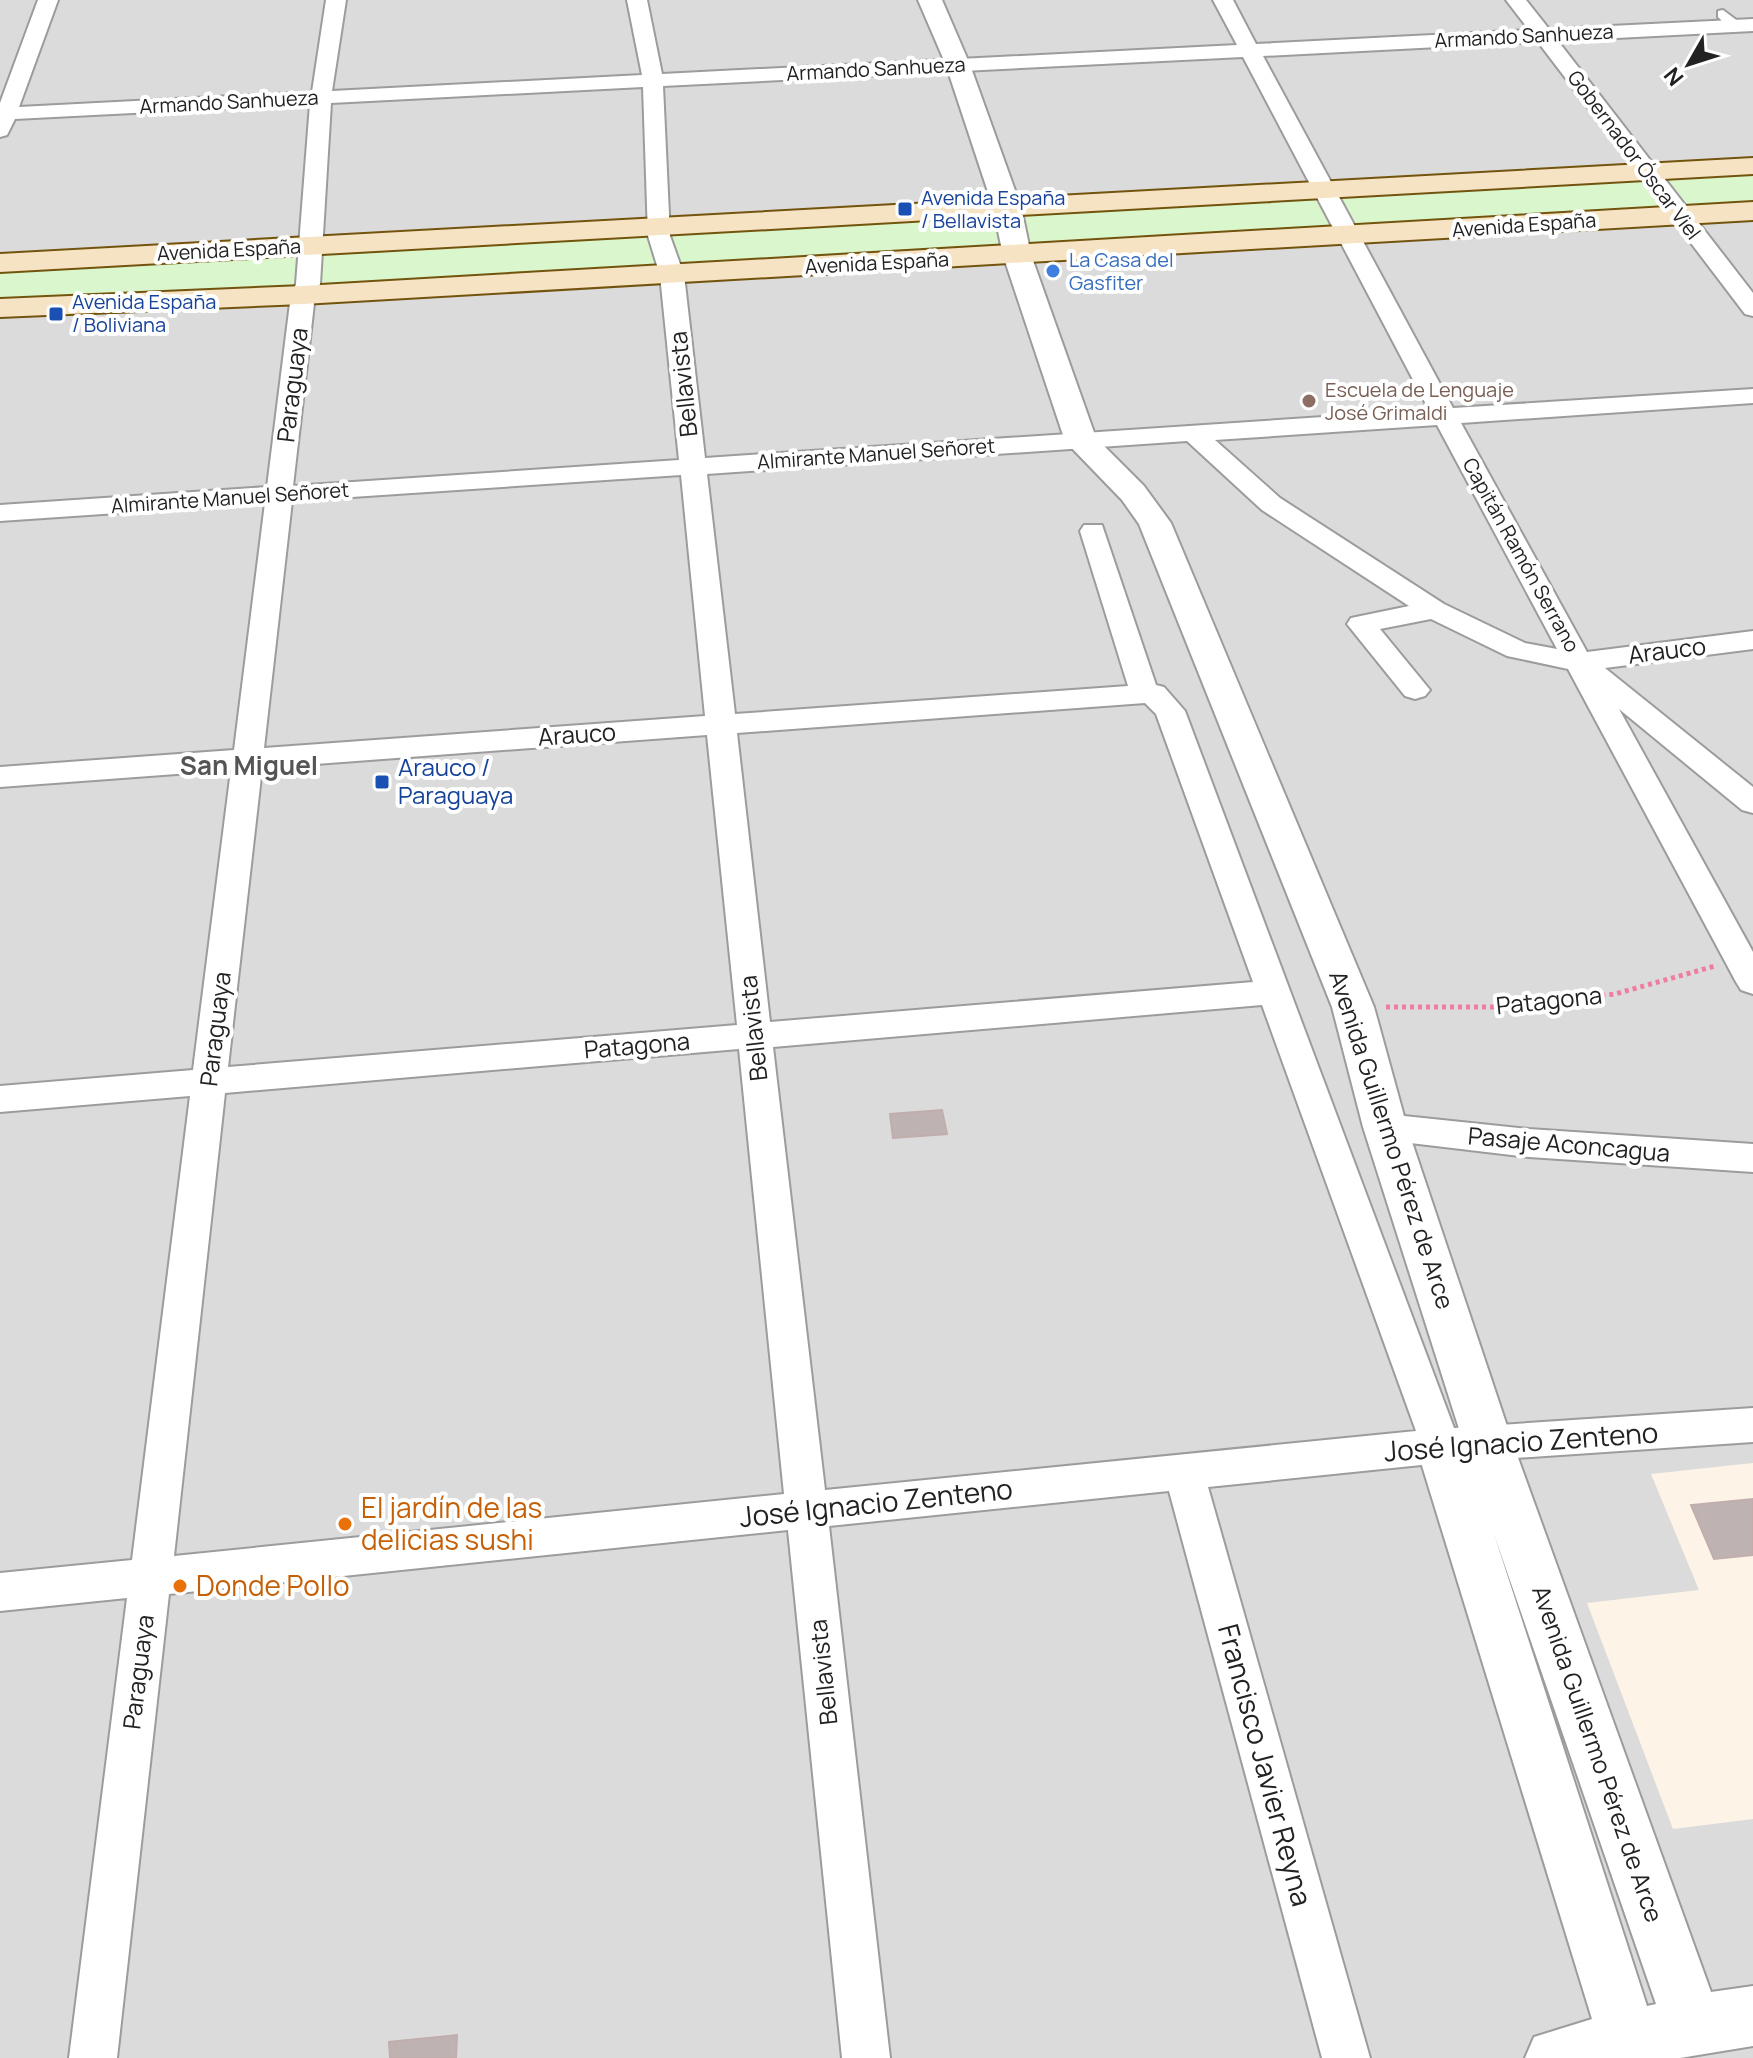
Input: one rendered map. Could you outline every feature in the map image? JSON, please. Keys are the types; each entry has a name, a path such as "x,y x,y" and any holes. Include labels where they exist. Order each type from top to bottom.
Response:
{"main road":[{"name":"Avenida España","path":"0,263 1753,166"},
{"name":"Avenida España","path":"0,308 672,275 1753,211"}],"street":[{"path":"2,119 48,0"},
{"name":"Paraguaya","path":"93,2058 303,295 308,284 321,98 336,0"},
{"name":"Bellavista","path":"637,0 653,81 658,226 672,275 866,2058"},
{"name":"Avenida Guillermo Pérez de Arce","path":"930,0 958,65 1007,207 1017,255 1081,441 1133,493 1155,523 1353,1007 1464,1445 1632,2050"},
{"name":"Capitán Ramón Serrano","path":"1223,0 1445,417 1747,970"},
{"name":"Gobernador Óscar Viel","path":"1516,0 1753,309"},
{"name":"Armando Sanhueza","path":"2,119 321,98 1543,35 1730,16"},
{"name":"Almirante Manuel Señoret","path":"0,513 1753,396"},
{"path":"1194,434 1271,504 1434,610 1517,650 1580,662 1753,803"},
{"name":"Avenida Guillermo Pérez de Arce","path":"1093,531 1150,693 1170,711 1275,992 1464,1445 1698,2042"},
{"path":"1415,690 1361,624 1434,610"},
{"name":"Arauco","path":"1580,662 1753,640"},
{"name":"Arauco","path":"0,777 1150,693"},
{"name":"Patagona","path":"0,1099 1275,992"},
{"name":"Pasaje Aconcagua","path":"1385,1127 1529,1143 1753,1158"},
{"name":"José Ignacio Zenteno","path":"0,1592 1464,1445 1753,1425"},
{"name":"Francisco Javier Reyna","path":"1184,1472 1346,2058"},
{"path":"1555,2058 1698,2042 1753,2016"}],"path":[{"name":"Patagona","path":"1353,1007 1499,1007 1615,994 1747,970"}],"shaded area":[{"path":"0,0 1753,0 1753,159 0,256"},
{"path":"1753,216 1753,2058 0,2058 0,316"},
{"path":"1753,1463 1753,1819 1673,1829 1587,1603 1699,1590 1651,1474"}],"green space":[{"path":"1753,172 1753,208 1016,252 636,267 321,288 0,302 0,268"}],"building":[{"path":"942,1110 947,1134 893,1138 890,1114"},
{"path":"1753,1499 1753,1555 1714,1559 1691,1505"},
{"path":"457,2035 456,2058 390,2058 389,2042"}],"place":[{"name":"Avenida España / Bellavista","path":"905,209"},
{"name":"La Casa del Gasfiter","path":"1053,271"},
{"name":"Avenida España / Boliviana","path":"56,314"},
{"name":"Escuela de Lenguaje José Grimaldi","path":"1309,401"},
{"name":"Arauco / Paraguaya","path":"382,782"},
{"name":"El jardín de las delicias sushi","path":"345,1524"},
{"name":"Donde Pollo","path":"180,1586"}],"district":[{"name":"San Miguel","path":"249,766"}]}
